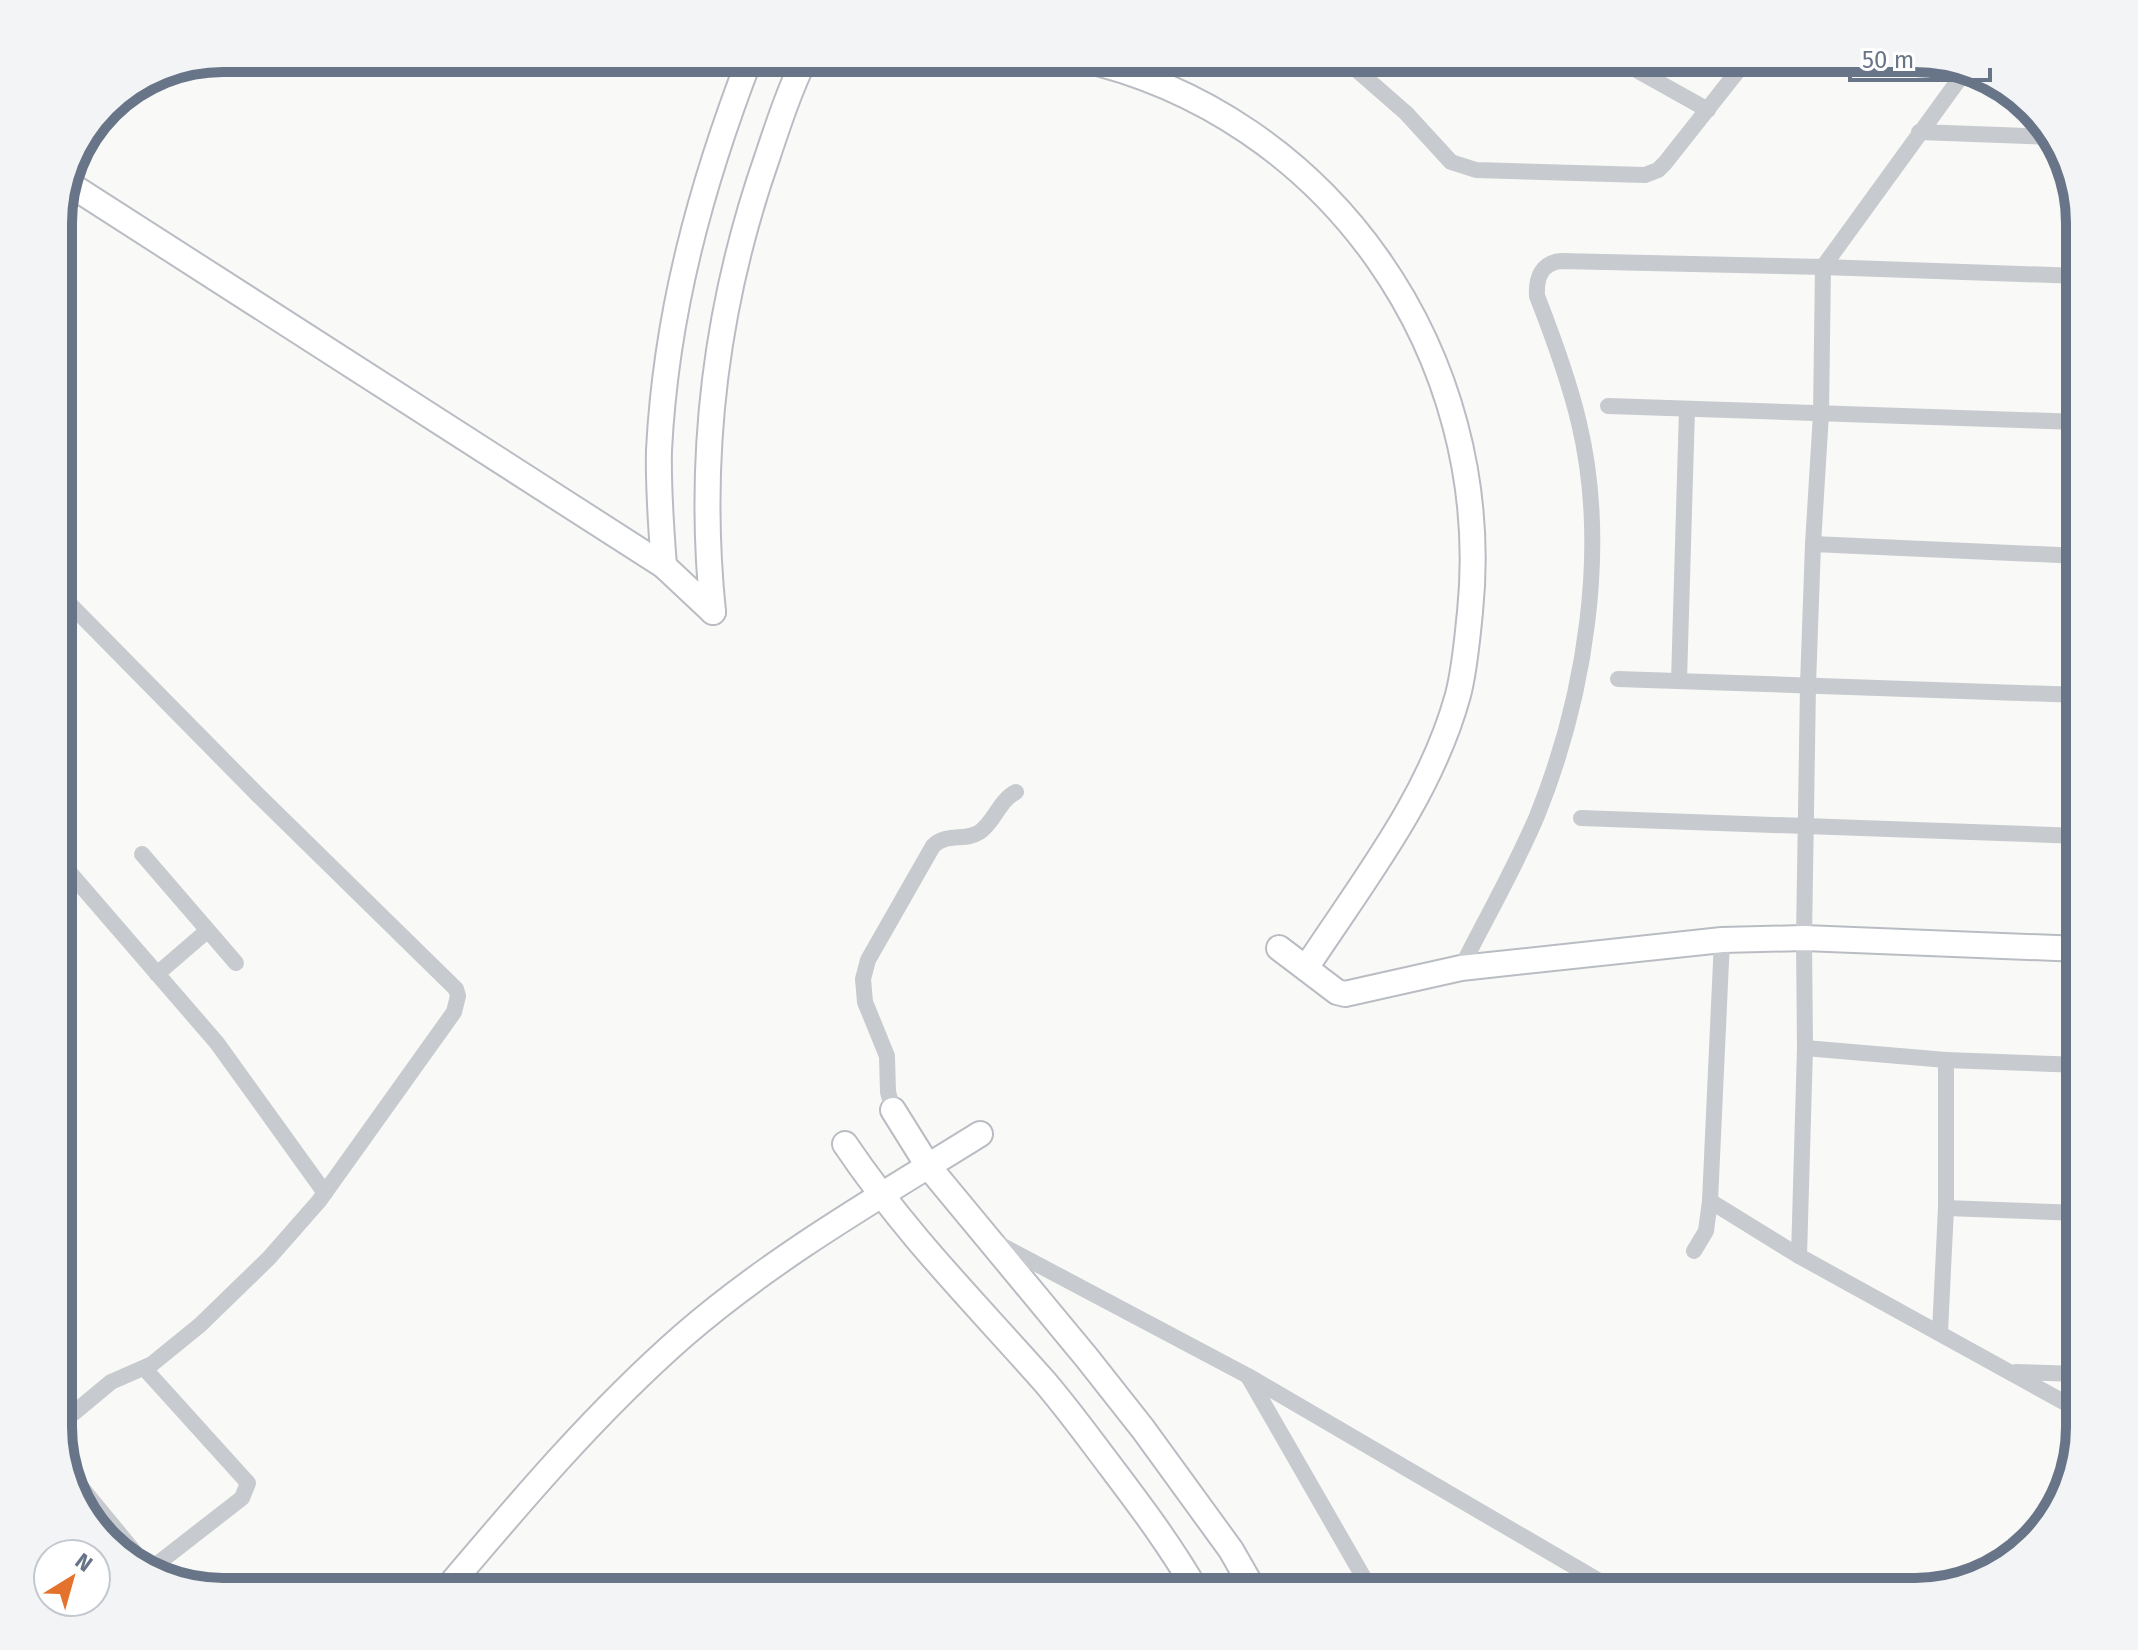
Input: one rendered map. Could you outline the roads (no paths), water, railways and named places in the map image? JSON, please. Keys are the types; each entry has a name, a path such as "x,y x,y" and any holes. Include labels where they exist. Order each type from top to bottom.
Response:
{"street":[{"path":"664,566 659,451 676,307 708,174 745,72"},
{"path":"76,188 664,566 713,612 707,492 713,386 722,323 737,251 754,193 799,72"},
{"path":"1126,72 1189,96 1268,144 1314,184 1390,273 1426,342 1442,380 1456,427 1468,490 1473,566 1465,659 1458,696 1438,753 1408,812 1306,968"},
{"path":"1359,72 1406,113 1451,162 1476,170 1645,175 1658,170 1665,163 1737,72"},
{"path":"1640,72 1708,110"},
{"path":"1799,1256 1805,1048 1808,685 1821,414 1823,267 1959,79"},
{"path":"1919,132 2039,136"},
{"path":"1461,968 1525,842 1548,787 1574,703 1589,616 1591,512 1584,451 1574,404 1537,296 1536,283 1543,269 1551,262 1561,261 2066,276"},
{"path":"1608,406 2066,422"},
{"path":"1679,681 1687,409"},
{"path":"1813,544 2066,555"},
{"path":"72,606 269,806 456,989 458,996 454,1012 325,1193 295,1230 200,1325 144,1368 111,1382 72,1414"},
{"path":"1618,679 2066,694"},
{"path":"1016,792 1009,795 982,830 967,836 945,837 933,846 868,960 863,990 887,1056 888,1092 893,1110 928,1166 1143,1429 1231,1550 1247,1578"},
{"path":"1581,818 2066,835"},
{"path":"142,854 236,963"},
{"path":"72,875 230,1059 325,1193"},
{"path":"157,974 207,931"},
{"path":"1279,948 1337,992 1345,994 1461,968 1722,940 1804,938 2066,948"},
{"path":"1694,1251 1706,1231 1710,1201 1722,940"},
{"path":"1805,1048 1946,1060 2066,1064"},
{"path":"1940,1332 1946,1208 1946,1060"},
{"path":"455,1578 519,1500 571,1444 684,1335 750,1283 880,1195 980,1134"},
{"path":"845,1144 880,1195 940,1267 1045,1383 1148,1516 1188,1578"},
{"path":"1710,1201 1799,1256 2066,1403"},
{"path":"1946,1208 2066,1212"},
{"path":"987,1238 1248,1376 1594,1578"},
{"path":"144,1368 248,1483 242,1498 158,1563"},
{"path":"2014,1372 2066,1374"},
{"path":"1248,1376 1364,1578"}]}
